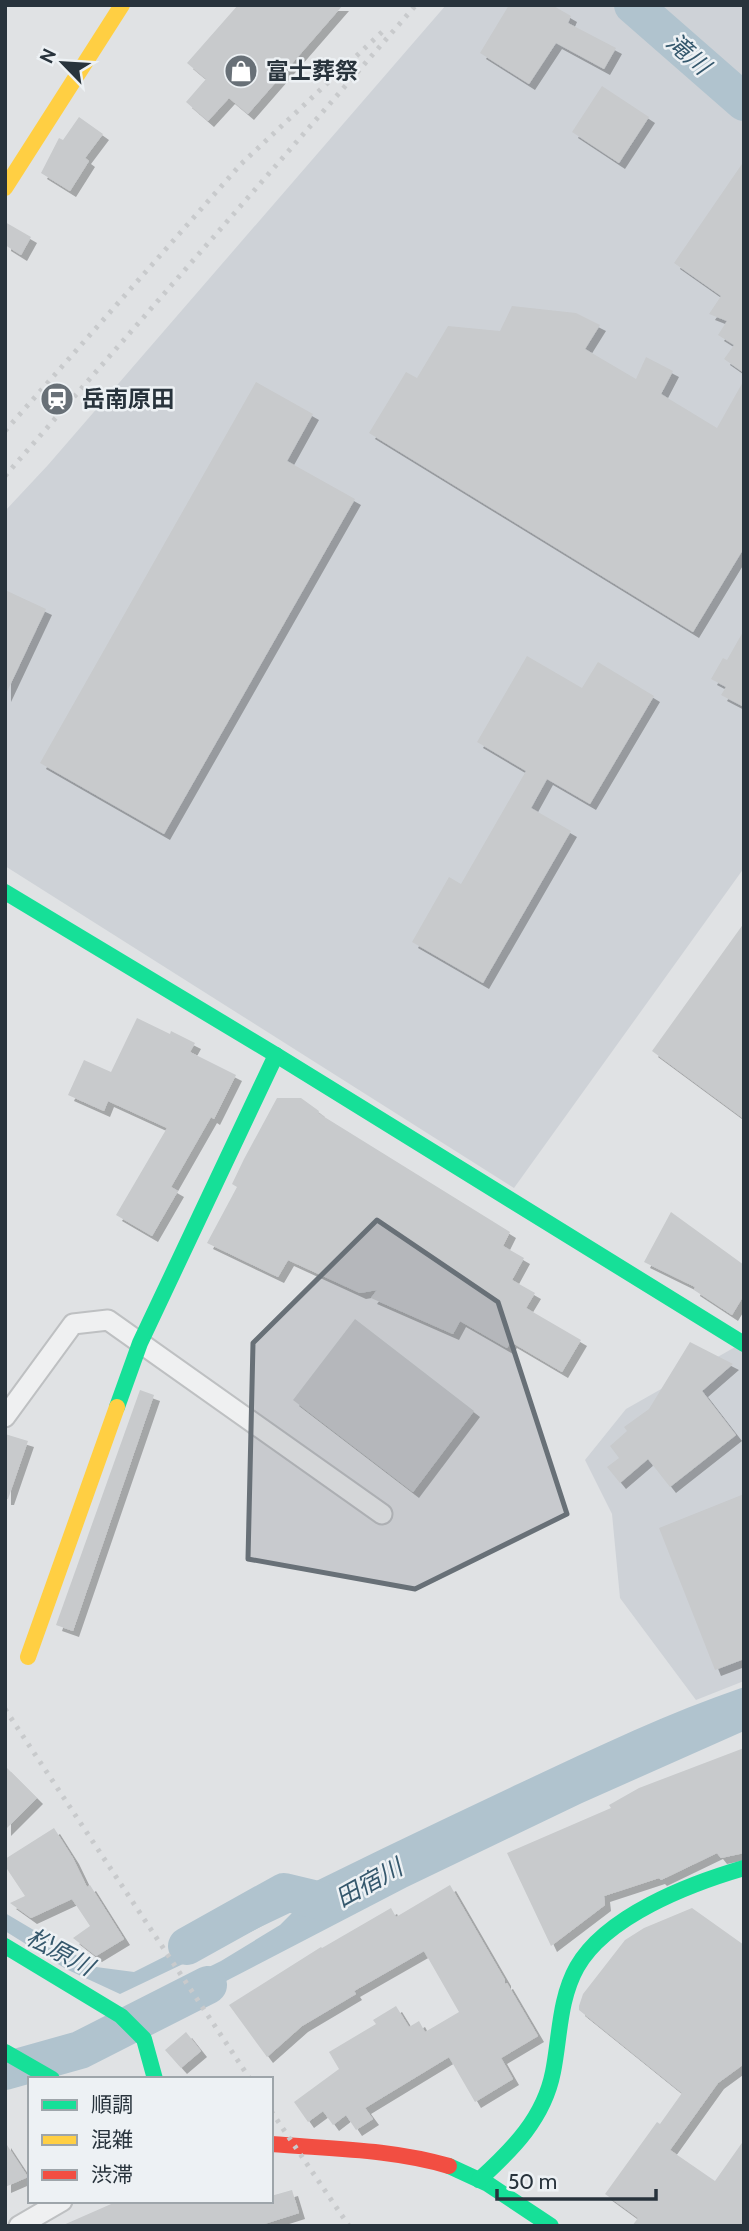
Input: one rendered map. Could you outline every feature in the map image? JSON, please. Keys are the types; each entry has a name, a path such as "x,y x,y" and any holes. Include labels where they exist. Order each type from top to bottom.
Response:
{"street":[{"path":"7,179 122,5"},
{"path":"5,892 276,1055 744,1344"},
{"path":"28,1657 140,1343 276,1055"},
{"path":"5,1417 73,1324 108,1320 382,1514"},
{"path":"479,2180 519,2142 543,2105 554,2063 563,2007 577,1966 603,1936 663,1898 719,1874 744,1868"},
{"path":"5,1946 121,2016 144,2039 154,2077"},
{"path":"6,2052 49,2077"},
{"path":"273,2144 394,2154 450,2166 479,2180 551,2226"},
{"path":"19,2226 59,2203"}],"highlighted area":[{"path":"377,1220 498,1302 567,1514 415,1589 248,1559 253,1343"}],"shaded area":[{"path":"446,5 744,5 744,868 514,1188 5,866 5,511 48,465"},
{"path":"744,1342 744,1681 696,1700 620,1598 612,1514 585,1460 626,1409"}],"water":[{"path":"744,1687 744,1731 582,1803 407,1887 172,2009 128,2007 221,1961 280,1925 294,1911 120,1994 66,1969 5,1931 5,1913 96,1967 134,1972 547,1770 659,1720"}],"building":[{"name":"富士葬祭","path":"238,5 343,5 248,114 229,98 208,121 186,102 206,79 187,63"},
{"path":"509,5 552,5 571,16 568,23 616,48 604,69 556,43 529,84 480,53"},
{"path":"602,86 649,117 619,163 572,132"},
{"path":"79,117 103,134 85,158 89,161 70,191 41,173 59,138 63,140"},
{"path":"744,161 744,373 724,359 734,345 718,335 727,321 709,314 721,296 674,263"},
{"path":"5,222 31,237 21,255 5,245"},
{"path":"512,306 576,313 600,325 585,349 636,379 646,357 673,371 661,394 717,428 744,380 744,548 693,632 369,433 406,372 417,378 448,326 500,331"},
{"path":"256,382 313,414 287,461 355,499 164,834 40,763"},
{"path":"5,590 46,609 5,696"},
{"path":"744,630 744,707 721,695 726,687 711,679 723,658 727,660"},
{"path":"527,656 582,688 598,662 654,696 590,804 547,779 531,808 571,831 483,983 412,942 449,877 461,884 526,771 477,742"},
{"path":"744,923 744,1119 652,1051"},
{"path":"137,1018 195,1043 190,1052 236,1075 214,1119 211,1117 171,1187 178,1191 152,1236 116,1215 167,1128 108,1101 104,1111 68,1095 84,1060 111,1072"},
{"path":"277,1098 301,1098 319,1111 318,1113 510,1232 503,1246 524,1258 512,1280 535,1293 526,1308 581,1340 562,1372 511,1342 507,1348 460,1321 453,1334 371,1298 377,1290 360,1293 288,1260 278,1277 207,1243 237,1187 232,1184 244,1159"},
{"path":"671,1212 744,1265 744,1295 732,1315 694,1290 695,1287 644,1262"},
{"path":"355,1319 474,1411 413,1492 293,1400"},
{"path":"690,1342 733,1364 702,1391 736,1435 670,1487 648,1459 620,1483 607,1467 619,1458 610,1446 627,1431 624,1427 649,1409"},
{"path":"140,1390 154,1395 73,1631 56,1625"},
{"path":"5,1434 28,1441 8,1499 5,1499"},
{"path":"744,1494 744,1659 715,1670 659,1528"},
{"path":"744,1748 744,1853 721,1858 717,1853 661,1880 659,1878 604,1896 605,1905 551,1946 507,1853 611,1808 609,1805 639,1788"},
{"path":"5,1766 37,1798 5,1830"},
{"path":"54,1828 87,1887 90,1885 124,1939 96,1956 73,1938 90,1926 72,1899 31,1918 10,1903 25,1896 5,1866 5,1859"},
{"path":"450,1885 505,1984 507,1983 538,2036 501,2058 513,2079 475,2102 449,2057 365,2108 373,2119 356,2130 346,2115 333,2125 323,2111 308,2122 294,2102 339,2069 329,2052 376,2024 373,2020 396,2006 409,2027 419,2021 425,2032 459,2012 424,1951 354,1991 356,1994 302,2026 267,2057 229,2005 321,1947 391,1908 396,1917"},
{"path":"692,1908 744,1945 744,2064 718,2083 670,2150 715,2181 744,2140 744,2226 632,2226 638,2218 605,2194 657,2122 660,2124 682,2093 579,2010 579,2006 583,1994 625,1940 644,1928"},
{"path":"186,2032 201,2051 181,2068 165,2050"},
{"path":"5,2142 28,2177 5,2187"},
{"path":"292,2190 299,2213 258,2226 61,2226 113,2203 273,2203 273,2195"}],"waterway":[{"name":"滝川","path":"633,5 744,102"},
{"name":"松原川","path":"187,1946 284,1892 330,1903"},
{"name":"田宿川","path":"5,2071 80,2050 208,1985"}],"railway":[{"path":"5,476 416,5"},
{"path":"5,431 241,164 382,32"},
{"path":"5,1709 249,2077"},
{"path":"273,2114 349,2226"}],"traffic: fast":[{"path":"5,892 276,1055 744,1344"},
{"path":"117,1407 140,1343 276,1055"},
{"path":"479,2180 504,2157 525,2132 542,2104 553,2072 561,2018 571,1979 590,1949 628,1917 651,1904 699,1883 744,1868"},
{"path":"5,1946 121,2016 144,2039 154,2077"},
{"path":"5,2052 49,2077"},
{"path":"449,2166 488,2184 551,2226"}],"traffic: slow":[{"path":"5,188 122,5"},
{"path":"28,1657 117,1407"}],"traffic: jam":[{"path":"273,2144 383,2153 449,2166"}],"place":[{"name":"富士葬祭","path":"241,71"},
{"name":"岳南原田","path":"57,399"}]}
